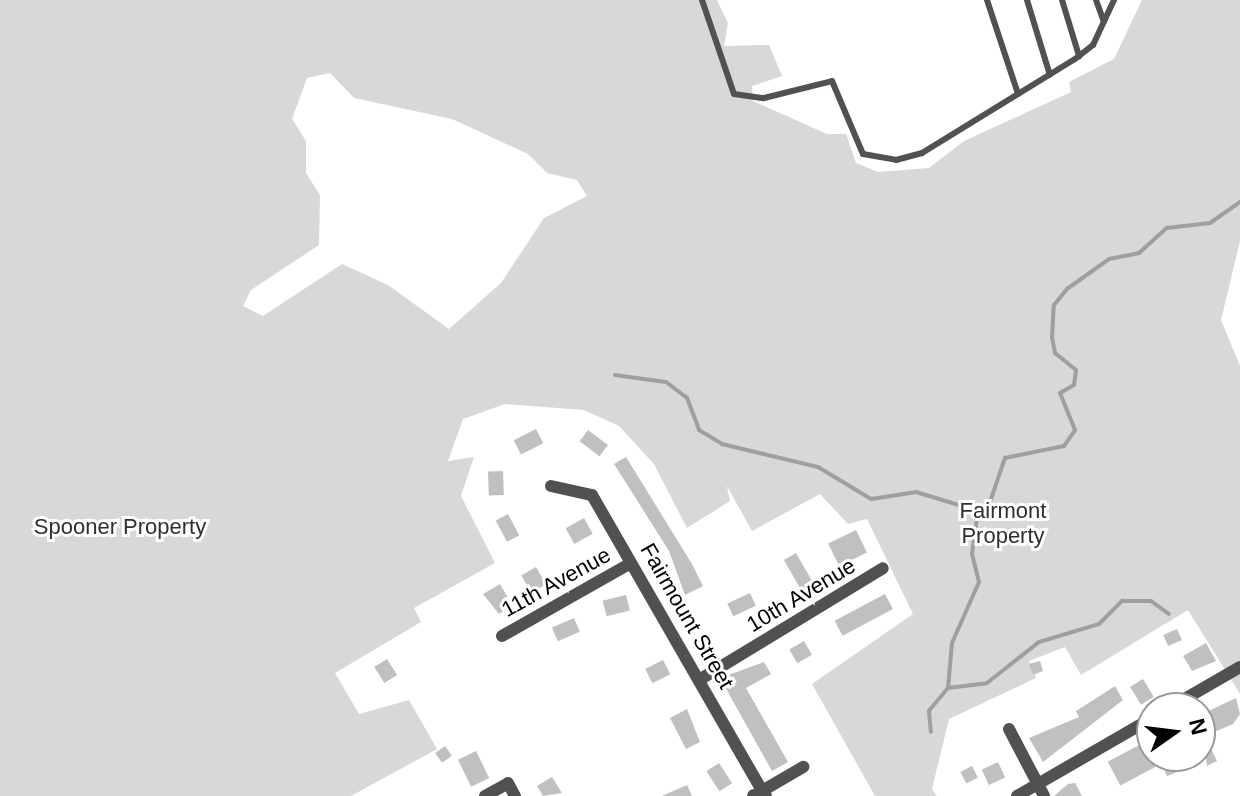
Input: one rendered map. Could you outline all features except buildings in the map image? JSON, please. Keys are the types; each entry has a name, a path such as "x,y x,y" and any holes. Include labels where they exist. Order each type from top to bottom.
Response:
{"street":[{"name":"Fairmount Street","path":"551,486 592,495 699,680 760,794"},
{"name":"11th Avenue","path":"502,636 631,563"},
{"name":"10th Avenue","path":"699,680 883,568"},
{"path":"1197,692 1240,667"},
{"path":"1017,796 1041,790 1136,728"},
{"path":"1009,729 1041,790"},
{"path":"760,794 803,767"},
{"path":"485,796 508,783 515,796"}],"lane":[{"path":"702,0 734,94 764,98 832,81 863,154 896,160 922,153 1079,56 1104,22 1114,0"},
{"path":"987,0 1018,94"},
{"path":"1027,0 1050,75"},
{"path":"1062,0 1079,56"},
{"path":"1096,0 1104,22"}],"green space":[{"path":"0,0 717,0 728,23 724,46 769,45 782,76 752,86 753,101 827,134 846,134 856,163 878,172 929,168 964,141 1071,92 1069,82 1114,59 1142,0 1240,0 1240,241 1221,320 1240,366 1240,694 1188,610 1081,675 1065,647 1029,661 1036,678 949,719 932,789 937,796 875,796 812,684 913,614 867,519 848,524 820,494 752,531 727,486 730,501 687,528 654,464 619,426 584,410 505,404 463,419 448,461 474,457 461,496 495,563 414,608 421,622 335,673 359,714 409,700 437,749 351,796 0,796","holes":["330,73 354,98 452,119 528,154 547,173 577,180 587,196 544,218 501,283 449,329 388,285 342,264 263,316 243,306 251,290 319,245 320,195 306,173 306,141 292,119 307,78"]}],"waterway":[{"path":"978,511 989,505 1005,458 1064,446 1075,430 1060,393 1074,385 1076,370 1055,353 1052,338 1054,305 1067,289 1109,259 1139,253 1167,228 1210,223 1240,202"},
{"path":"615,375 666,382 687,398 699,430 722,444 818,467 871,499 916,492 978,511 972,554 979,582 952,643 948,688 929,711 931,732"},
{"path":"948,688 987,683 1039,642 1099,624 1122,601 1151,601 1169,614"}],"park label":[{"name":"Fairmont Property","path":"1003,522"},
{"name":"Spooner Property","path":"120,527"}]}
